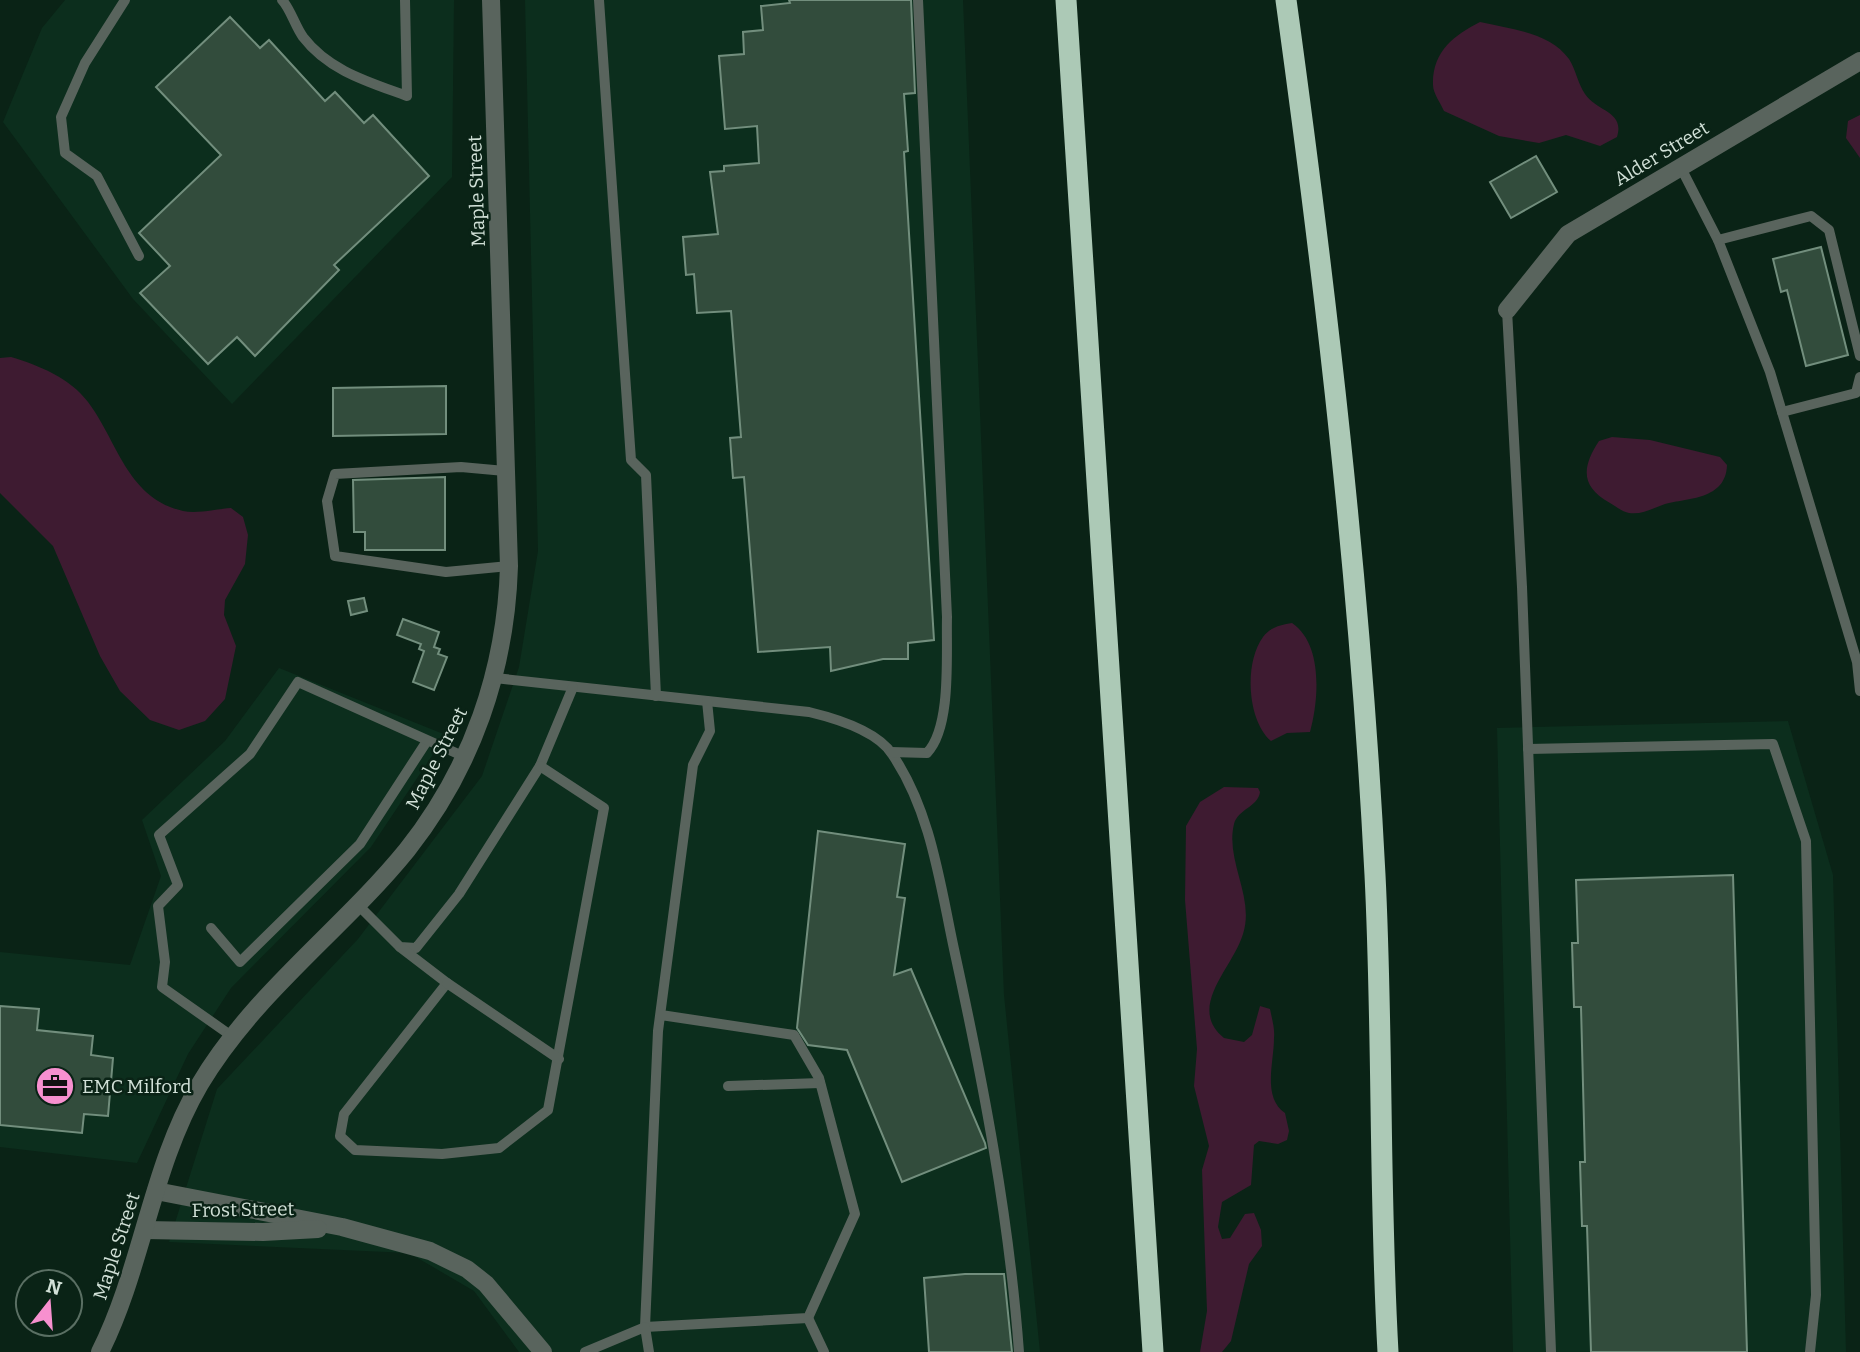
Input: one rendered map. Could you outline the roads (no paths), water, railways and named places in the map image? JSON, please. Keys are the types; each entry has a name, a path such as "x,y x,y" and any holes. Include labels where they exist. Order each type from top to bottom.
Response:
{"highway":[{"path":"1066,0 1153,1352"},
{"path":"1286,0 1330,328 1352,546 1375,879 1388,1352"}],"street":[{"name":"Maple Street","path":"100,1352 118,1311 156,1191 188,1106 233,1037 293,968 406,851 442,799 464,758 495,678 506,621 509,566 491,0"},
{"name":"Alder Street","path":"1507,310 1568,234 1860,61"},
{"name":"Frost Street","path":"156,1191 342,1227 411,1244 467,1269 503,1302 543,1352"},
{"name":"Frost Street","path":"145,1230 263,1232 342,1227"}],"lane":[{"path":"125,0 85,63 61,117 65,153 97,176 139,256"},
{"path":"285,1 286,9 295,25 323,56 363,82 407,96 405,0"},
{"path":"599,0 631,460 646,475 656,696"},
{"path":"891,752 927,753 936,743 944,706 947,617 918,0"},
{"path":"1680,166 1718,240 1770,372 1857,662 1860,691"},
{"path":"1718,240 1811,216 1829,230 1860,356"},
{"path":"1507,310 1528,749 1551,1352"},
{"path":"1782,412 1856,393 1860,377"},
{"path":"505,471 461,467 335,474 327,501 335,556 446,572 509,566"},
{"path":"495,678 809,712 848,722 891,752 927,825 981,1072 1015,1288 1019,1352"},
{"path":"233,1037 162,987 165,962 158,906 178,885 159,835 250,754 298,682 464,758"},
{"path":"400,947 416,948 459,894 541,766 573,687"},
{"path":"649,1352 645,1327 661,1015 693,765 710,731 707,701"},
{"path":"211,928 240,962 360,844 427,741"},
{"path":"1528,749 1773,744 1806,841 1816,1295 1810,1352"},
{"path":"447,983 344,1114 341,1136 355,1150 442,1154 499,1148 548,1110 604,808 541,766"},
{"path":"356,903 400,947 447,983 559,1059"},
{"path":"661,1015 794,1035 803,1046 820,1083 855,1214 808,1318 824,1352"},
{"path":"728,1086 820,1083"},
{"path":"584,1352 645,1327 808,1318"}],"place":[{"name":"EMC Milford","path":"55,1086"}]}
